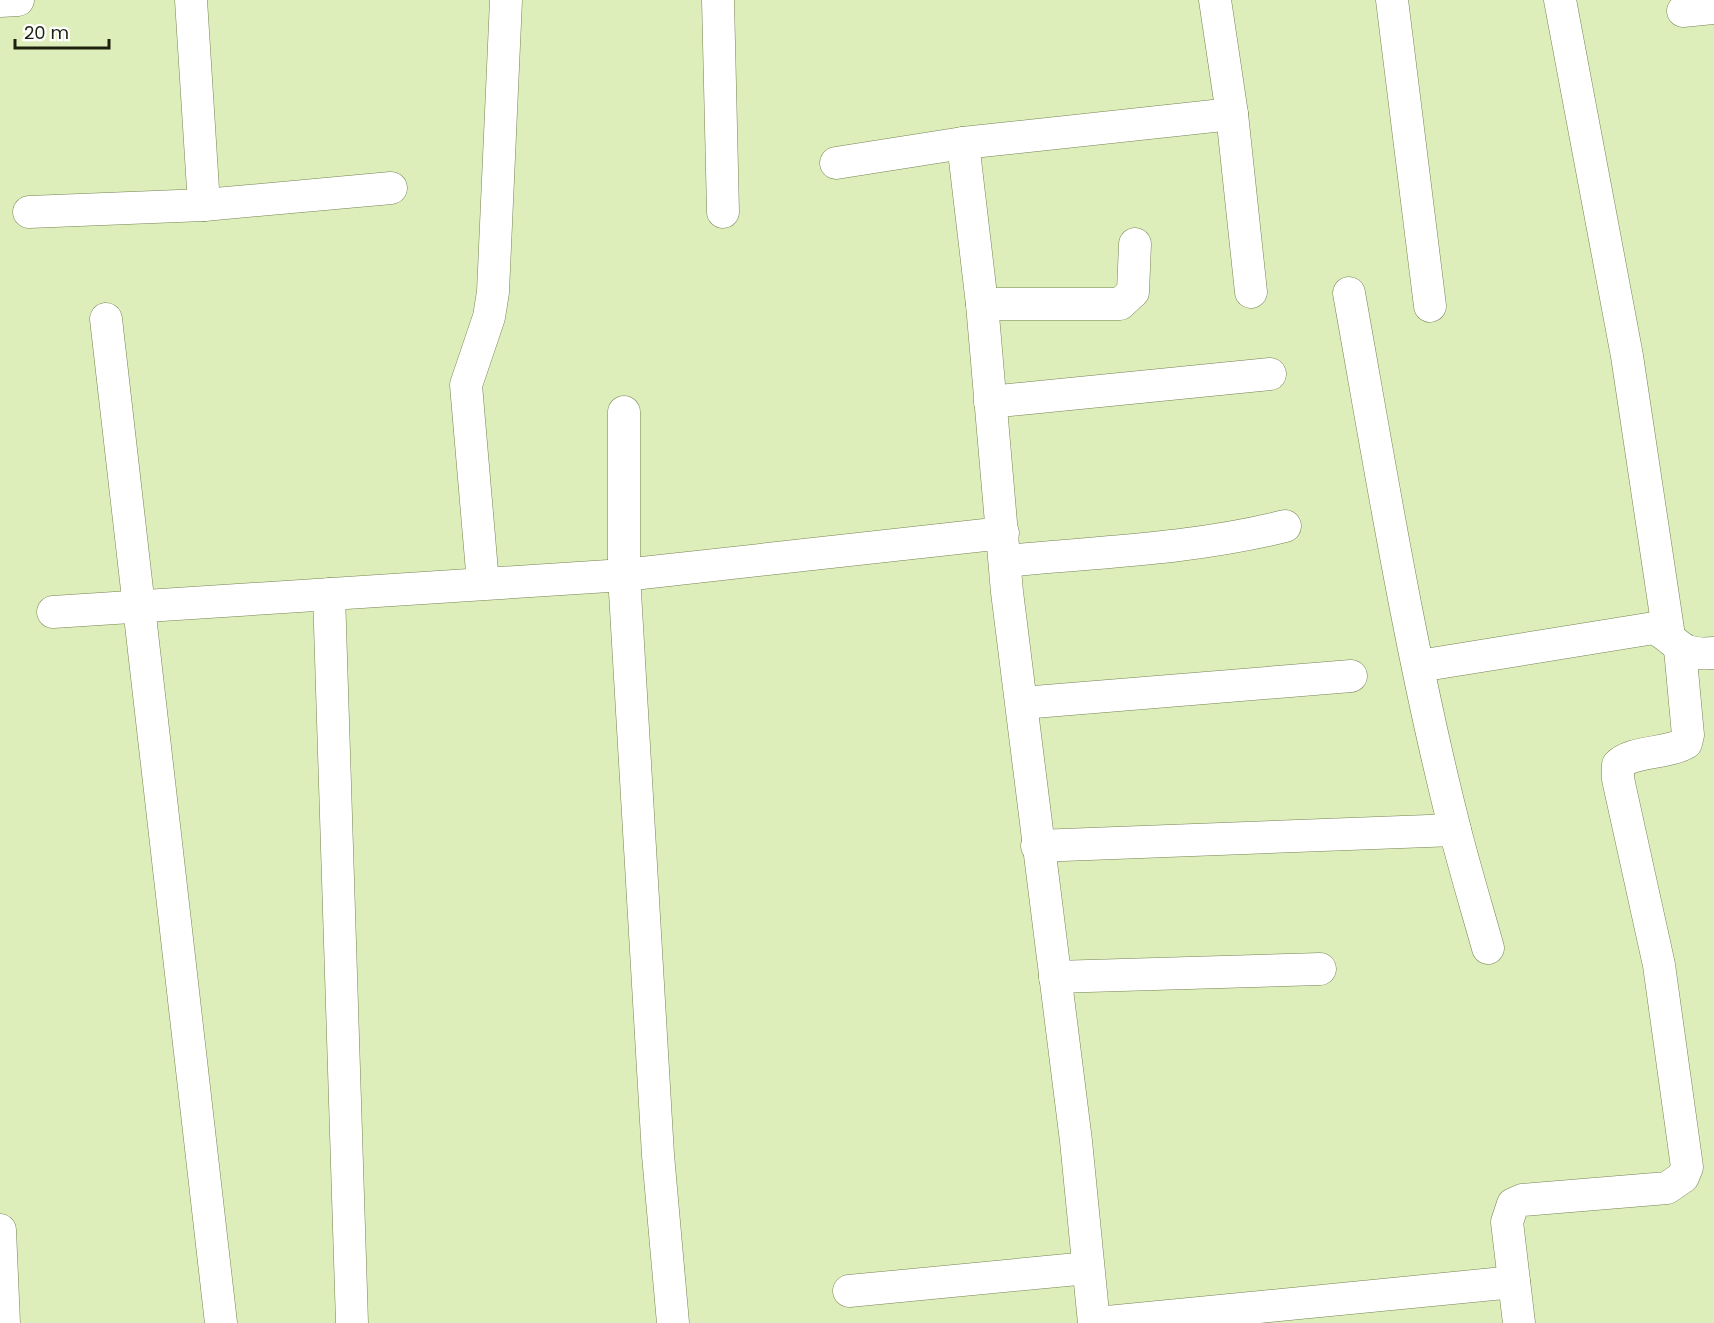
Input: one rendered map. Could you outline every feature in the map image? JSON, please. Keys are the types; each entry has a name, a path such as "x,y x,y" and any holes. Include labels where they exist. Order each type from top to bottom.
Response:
{"street":[{"path":"0,1 18,0"},
{"path":"191,0 204,205"},
{"path":"483,583 466,385 489,317 493,292 506,0"},
{"path":"718,0 723,212"},
{"path":"1215,0 1232,114 1251,292"},
{"path":"1392,0 1430,306"},
{"path":"1519,1323 1507,1222 1513,1204 1522,1200 1667,1188 1683,1177 1687,1167 1659,965 1618,779 1618,765 1624,759 1666,752 1686,743 1688,735 1627,356 1560,0"},
{"path":"1683,11 1714,8"},
{"path":"836,163 963,143 1232,114"},
{"path":"963,143 982,304 1004,547 1037,846 1076,1141 1095,1323 1514,1282"},
{"path":"29,212 204,205 391,188"},
{"path":"982,304 1120,303 1133,292 1135,244"},
{"path":"1349,293 1385,495 1419,666 1455,830 1488,948"},
{"path":"106,319 141,607 221,1323"},
{"path":"990,402 1270,374"},
{"path":"624,412 624,575 658,1155 673,1323"},
{"path":"53,612 624,575 1004,547 1209,541 1248,536 1285,526"},
{"path":"329,594 352,1323"},
{"path":"1419,666 1654,628 1694,654 1714,652"},
{"path":"1022,703 1351,676"},
{"path":"1037,846 1455,830"},
{"path":"1055,977 1320,969"},
{"path":"0,1230 4,1323"},
{"path":"849,1291 1088,1268"}]}
